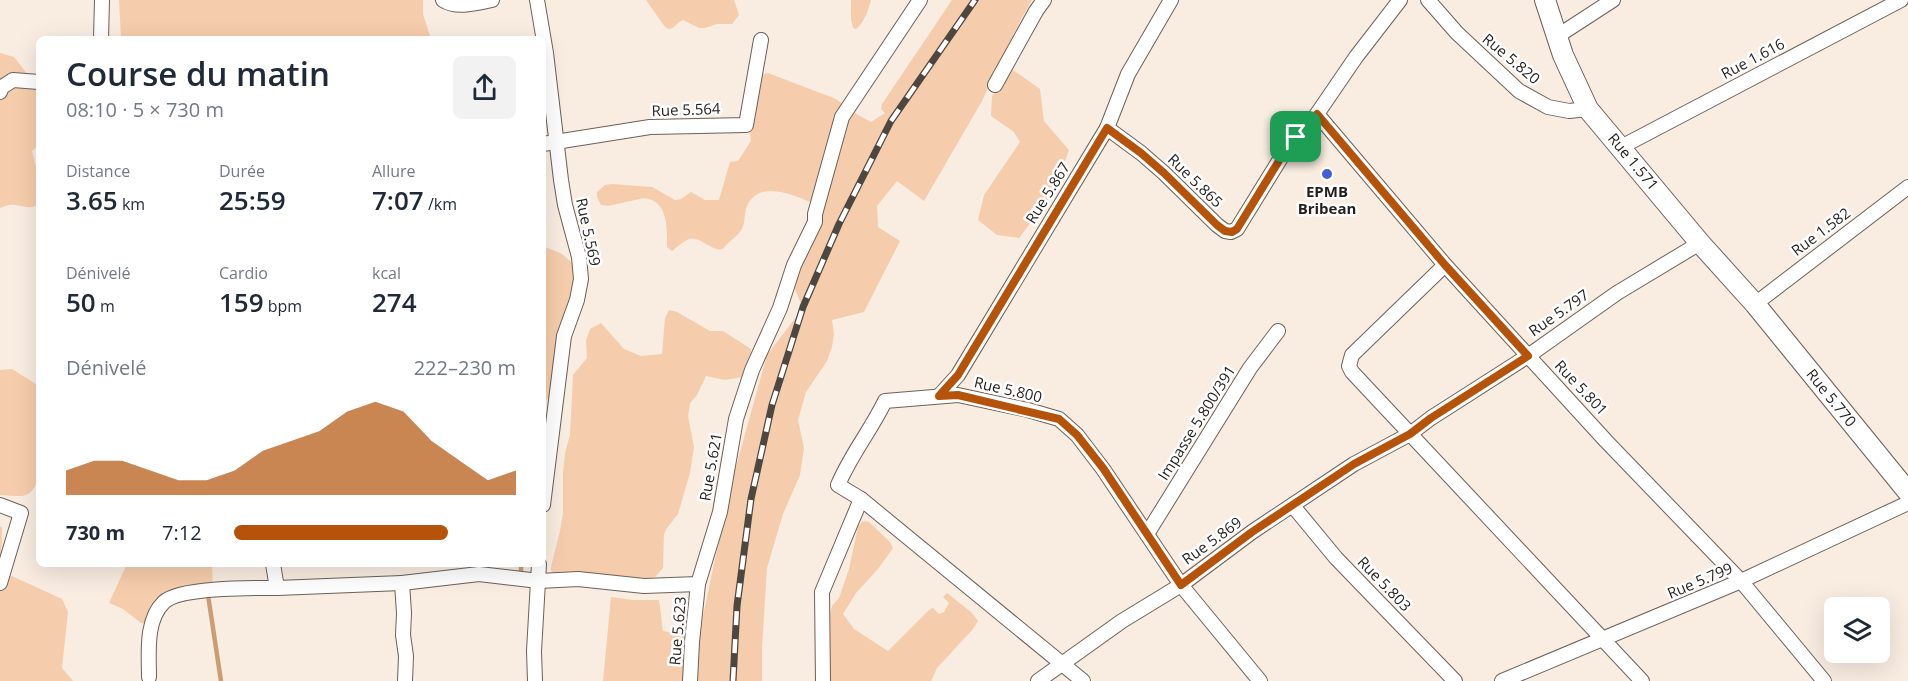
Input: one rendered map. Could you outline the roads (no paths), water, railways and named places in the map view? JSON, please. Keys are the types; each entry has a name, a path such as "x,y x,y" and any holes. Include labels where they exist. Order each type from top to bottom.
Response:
{"main road":[{"name":"Rue 1.571","path":"1545,0 1556,37 1588,109 1700,243 1755,304"},
{"name":"Rue 5.770","path":"1755,304 1908,492"}],"street":[{"path":"101,36 102,0"},
{"path":"443,0 455,4 467,4 492,0"},
{"name":"Rue 5.569","path":"537,0 543,36"},
{"name":"Rue 5.621","path":"698,584 720,512 736,419 752,370 780,308 794,265 815,222 815,214 842,117 920,0"},
{"path":"995,85 1044,0"},
{"name":"Rue 5.867","path":"939,396 958,375 1107,128 1128,74 1171,0"},
{"name":"Rue 5.865","path":"1107,128 1164,173 1217,225 1225,231 1232,232 1237,229 1282,156 1317,114 1370,38 1400,0"},
{"name":"Rue 5.820","path":"1428,0 1457,33 1519,91 1548,107 1569,111 1588,109"},
{"path":"1556,37 1613,0"},
{"name":"Rue 1.616","path":"1621,147 1901,0"},
{"name":"Rue 5.564","path":"550,143 650,127 746,124 761,40"},
{"name":"Rue 5.569","path":"546,53 550,143 579,257 581,279 577,300 564,336 546,481"},
{"path":"0,92 2,87 13,80 36,82"},
{"name":"Rue 5.801","path":"1317,114 1445,265 1741,581 1824,681"},
{"name":"Rue 1.582","path":"1755,304 1908,187"},
{"name":"Rue 5.797","path":"1410,434 1528,356 1617,293 1700,243"},
{"path":"1445,265 1352,355 1349,366 1352,372 1642,681"},
{"name":"Impasse 5.800/391","path":"1147,534 1250,368 1278,331"},
{"name":"Rue 5.800","path":"1083,681 861,499 838,486 843,472 876,420 885,401 958,395 1059,419 1077,435 1103,468 1181,585 1260,681"},
{"name":"Rue 5.869","path":"1038,681 1122,621 1181,585 1252,532 1354,464 1410,434"},
{"path":"823,681 822,592 861,499"},
{"name":"Rue 5.799","path":"1502,681 1741,581 1908,503"},
{"path":"0,505 21,513 0,583"},
{"name":"Rue 5.803","path":"1293,506 1336,558 1455,681"},
{"path":"274,567 277,588"},
{"path":"535,681 539,567"},
{"path":"149,677 149,642 152,624 165,602 198,591 402,583 479,574 539,581 586,580 644,586 698,584"},
{"path":"402,583 405,681"},
{"name":"Rue 5.623","path":"690,681 698,584"}],"waterway":[{"path":"521,567 521,576"},
{"path":"208,595 221,681"}],"railway":[{"path":"733,681 737,606 751,499 772,405 803,307 839,224 891,121 975,0"}],"place":[{"name":"EPMB Bribean","path":"1327,174"}]}
